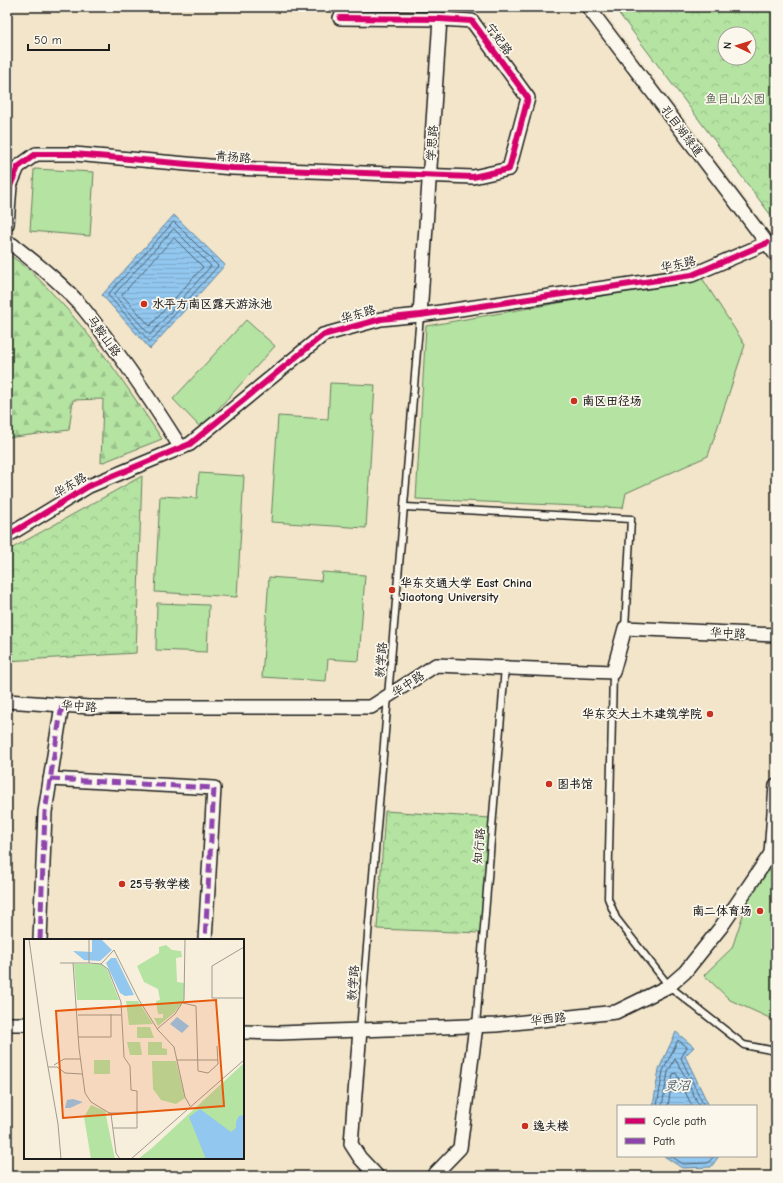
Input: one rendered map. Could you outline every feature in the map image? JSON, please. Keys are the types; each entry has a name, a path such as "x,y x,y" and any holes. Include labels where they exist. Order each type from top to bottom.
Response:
{"street":[{"name":"孔目湖绿道","path":"588,7 776,255"},
{"name":"宁妃路","path":"340,18 440,19 472,21 528,98 509,169"},
{"name":"学思路","path":"420,315 440,19"},
{"name":"青扬路","path":"7,224 10,186 18,167 36,154 74,154 232,168 473,177 509,169"},
{"name":"马鞍山路","path":"7,242 13,245 48,273 82,308 157,409 181,448"},
{"name":"华东路","path":"7,536 89,486 190,444 323,335 381,319 420,315 692,275 767,243"},
{"name":"华中路","path":"625,628 776,635"},
{"path":"613,672 625,628"},
{"name":"华中路","path":"7,701 89,707 371,708 436,665 613,672"},
{"path":"40,939 45,812 62,705"},
{"path":"50,779 214,788 205,939"},
{"path":"773,849 776,785"},
{"name":"华西路","path":"244,1032 279,1033 476,1026 616,1012 669,986 685,972 721,927 773,849"},
{"path":"7,1024 24,1024"},
{"path":"433,1176 460,1148 476,1026"},
{"path":"360,1030 351,1144 360,1158 377,1176"}],"lane":[{"name":"教学路","path":"360,1030 420,315"},
{"path":"405,507 631,519 625,628"},
{"name":"知行路","path":"476,1026 505,668"},
{"path":"613,672 608,898 616,918 669,986 744,1044 776,1051"}],"shaded area":[{"name":"华东交通大学 East China Jiaotong University","path":"7,7 133,7 133,13 148,7 601,7 776,239 776,1176 7,1176"}],"green space":[{"name":"鱼目山公园","path":"614,7 776,7 776,222"},
{"path":"34,169 94,172 90,236 30,231"},
{"path":"7,254 37,277 83,328 124,382 162,439 101,463 103,399 73,400 69,430 7,438"},
{"name":"南区田径场","path":"702,278 745,345 708,456 626,493 623,508 416,499 426,326"},
{"path":"246,320 275,346 201,428 173,399"},
{"path":"330,383 375,385 366,528 271,522 278,416 328,419"},
{"path":"199,473 244,476 237,597 155,592 160,496 197,498"},
{"path":"142,476 136,653 7,661 7,551"},
{"path":"322,572 365,575 359,661 328,659 326,681 262,677 269,577 321,581"},
{"path":"157,603 209,605 207,652 156,650"},
{"path":"385,811 490,818 481,933 377,929"},
{"name":"南二体育场","path":"776,869 776,1021 730,1000 704,975 732,948 756,875"}],"water":[{"path":"174,215 225,265 150,349 102,295"},
{"name":"灵沼","path":"676,1032 694,1047 685,1056 709,1105 653,1105 659,1069"},
{"path":"666,1157 718,1157 711,1167 682,1168"}],"marked path":[{"path":"40,939 45,812 62,705"},
{"path":"50,779 214,788 205,939"}],"cycle path":[{"path":"7,224 10,186 18,167 36,154 74,154 232,168 473,177 509,169 528,98 472,21 440,19 340,18"},
{"path":"7,536 89,486 190,444 323,335 381,319 420,315 692,275 767,243"}],"place":[{"name":"水平方南区露天游泳池","path":"144,304"},
{"name":"南区田径场","path":"574,401"},
{"name":"华东交通大学 East China Jiaotong University","path":"392,590"},
{"name":"华东交大土木建筑学院","path":"710,714"},
{"name":"图书馆","path":"549,784"},
{"name":"25号教学楼","path":"122,884"},
{"name":"南二体育场","path":"760,911"},
{"name":"逸夫楼","path":"525,1126"}]}
